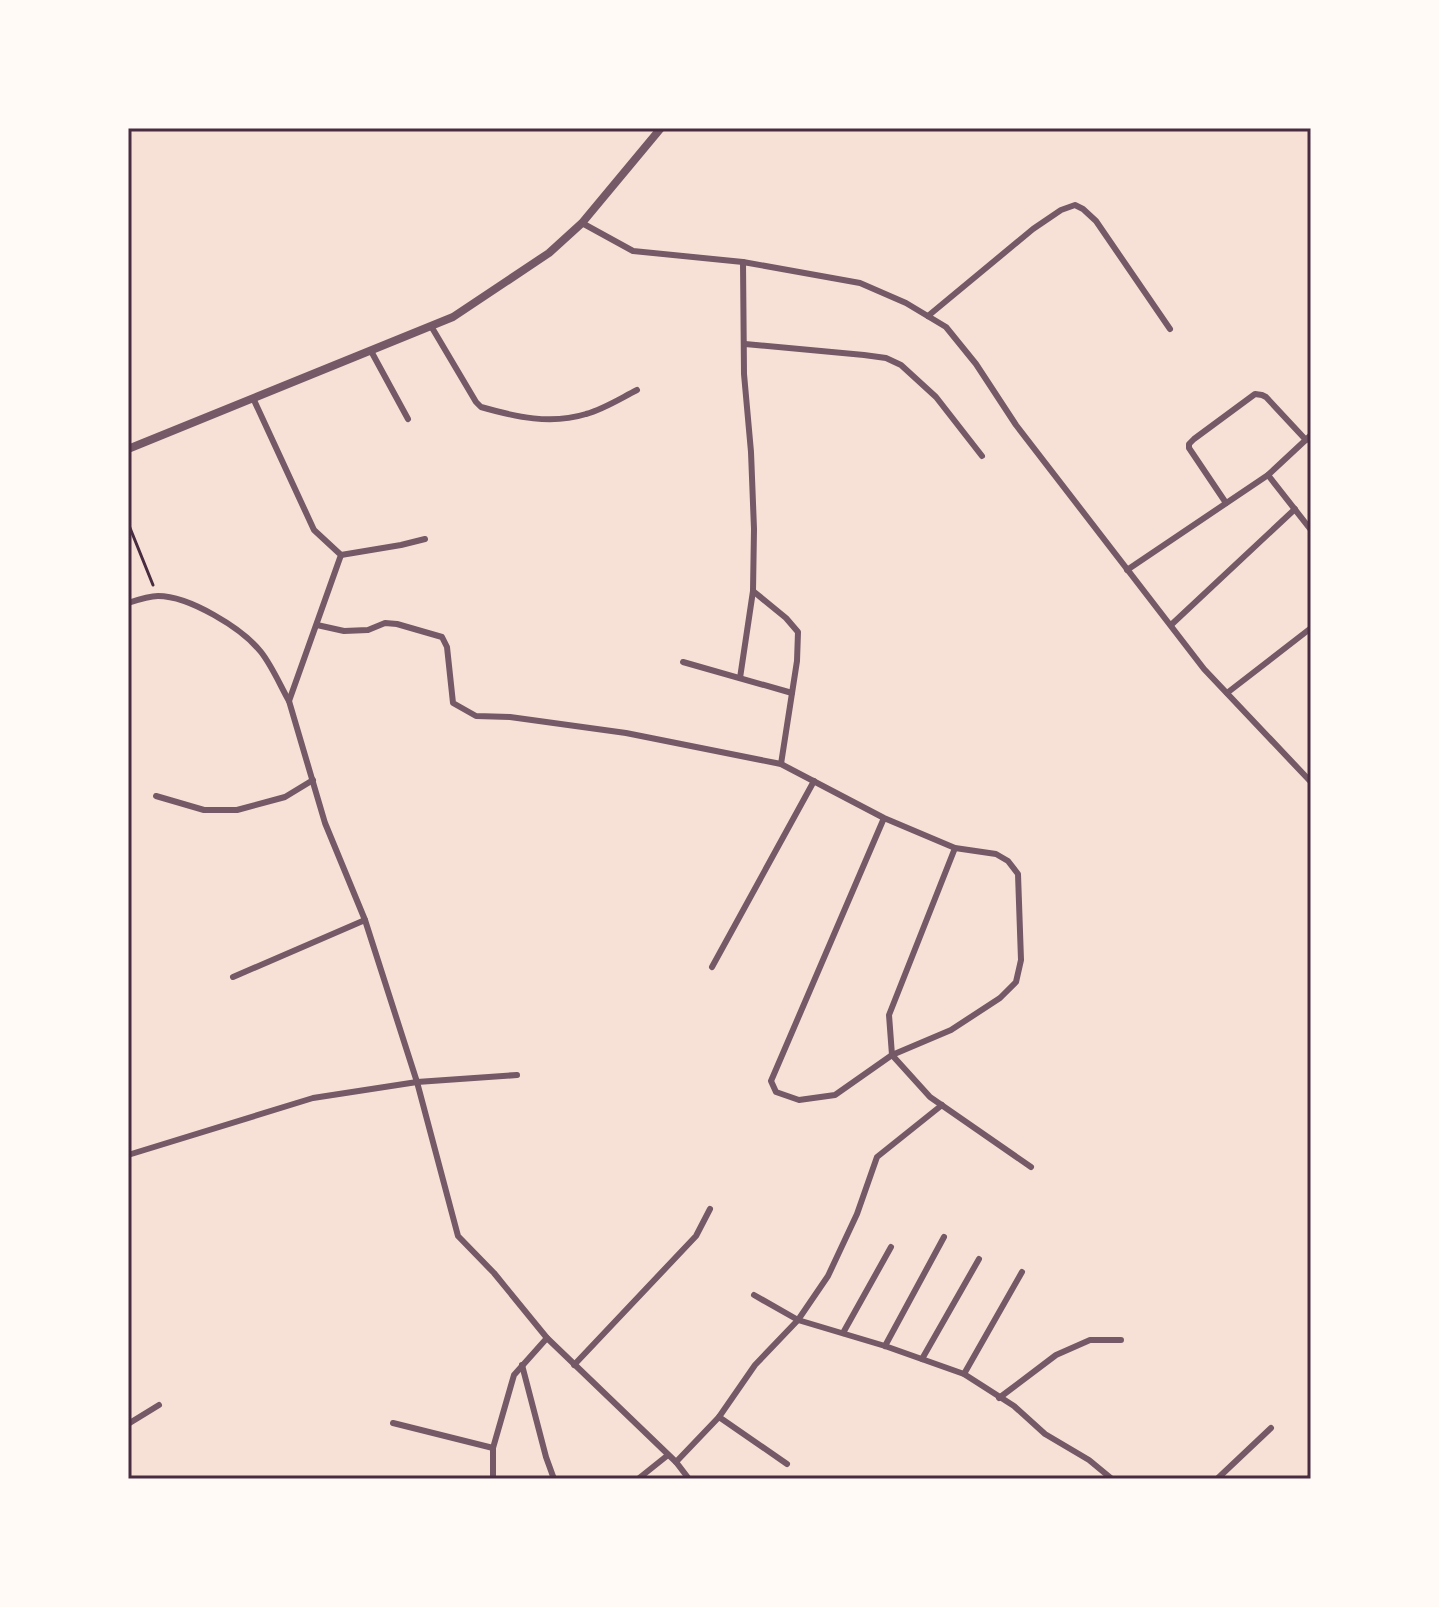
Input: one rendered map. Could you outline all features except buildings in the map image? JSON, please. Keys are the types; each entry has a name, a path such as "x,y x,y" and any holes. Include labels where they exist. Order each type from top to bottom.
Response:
{"street":[{"path":"128,449 453,317 549,253 582,223 658,129"},
{"path":"928,316 1033,229 1061,210 1075,205 1096,221 1170,329"},
{"path":"582,223 633,251 743,262 860,283 906,303 946,327 976,364 1016,425 1204,669 1311,782"},
{"path":"740,678 753,591 754,529 744,374 743,262"},
{"path":"431,326 481,407 542,420 561,419 588,414 637,390"},
{"path":"745,344 864,355 886,358 901,365 936,397 982,456"},
{"path":"371,351 408,419"},
{"path":"1127,570 1268,475 1308,437 1266,397 1255,394 1189,444 1226,503"},
{"path":"253,398 314,530 341,555"},
{"path":"1268,475 1311,530"},
{"path":"1171,625 1295,509"},
{"path":"341,555 425,539"},
{"path":"289,701 341,555"},
{"path":"753,591 798,632 797,661 781,764"},
{"path":"128,603 158,596 180,600 234,628 260,651 289,701 325,823 365,920 417,1082 458,1236 494,1273 547,1338 676,1462 689,1479"},
{"path":"317,625 344,631 368,630 385,623 397,624 442,637 447,647 453,703 476,716 510,717 626,733 781,764 884,818 955,848 996,854 1008,861 1018,874 1021,960 1016,982 1000,998 951,1030 892,1055 835,1095 799,1100 776,1092 771,1081 884,818"},
{"path":"1227,693 1311,628"},
{"path":"683,662 792,693"},
{"path":"156,796 204,810 237,810 285,797 313,780"},
{"path":"712,967 814,781"},
{"path":"955,848 889,1015 892,1055 930,1097 1031,1167"},
{"path":"233,977 365,920"},
{"path":"128,1155 313,1098 417,1082 517,1075"},
{"path":"676,1462 719,1417 755,1365 798,1320 828,1276 857,1214 877,1157 942,1105"},
{"path":"574,1365 696,1236 710,1209"},
{"path":"885,1346 944,1237"},
{"path":"843,1333 891,1247"},
{"path":"922,1359 979,1259"},
{"path":"964,1374 1022,1272"},
{"path":"754,1295 798,1320 964,1374 1014,1406 1045,1434 1089,1460 1112,1479"},
{"path":"493,1479 493,1448 514,1375 547,1338"},
{"path":"999,1398 1056,1355 1090,1340 1121,1340"},
{"path":"522,1365 554,1479"},
{"path":"128,1424 159,1405"},
{"path":"719,1417 787,1464"},
{"path":"393,1423 493,1448"},
{"path":"1217,1479 1271,1428"},
{"path":"638,1479 668,1455"}],"path":[{"path":"128,523 158,596"}]}
